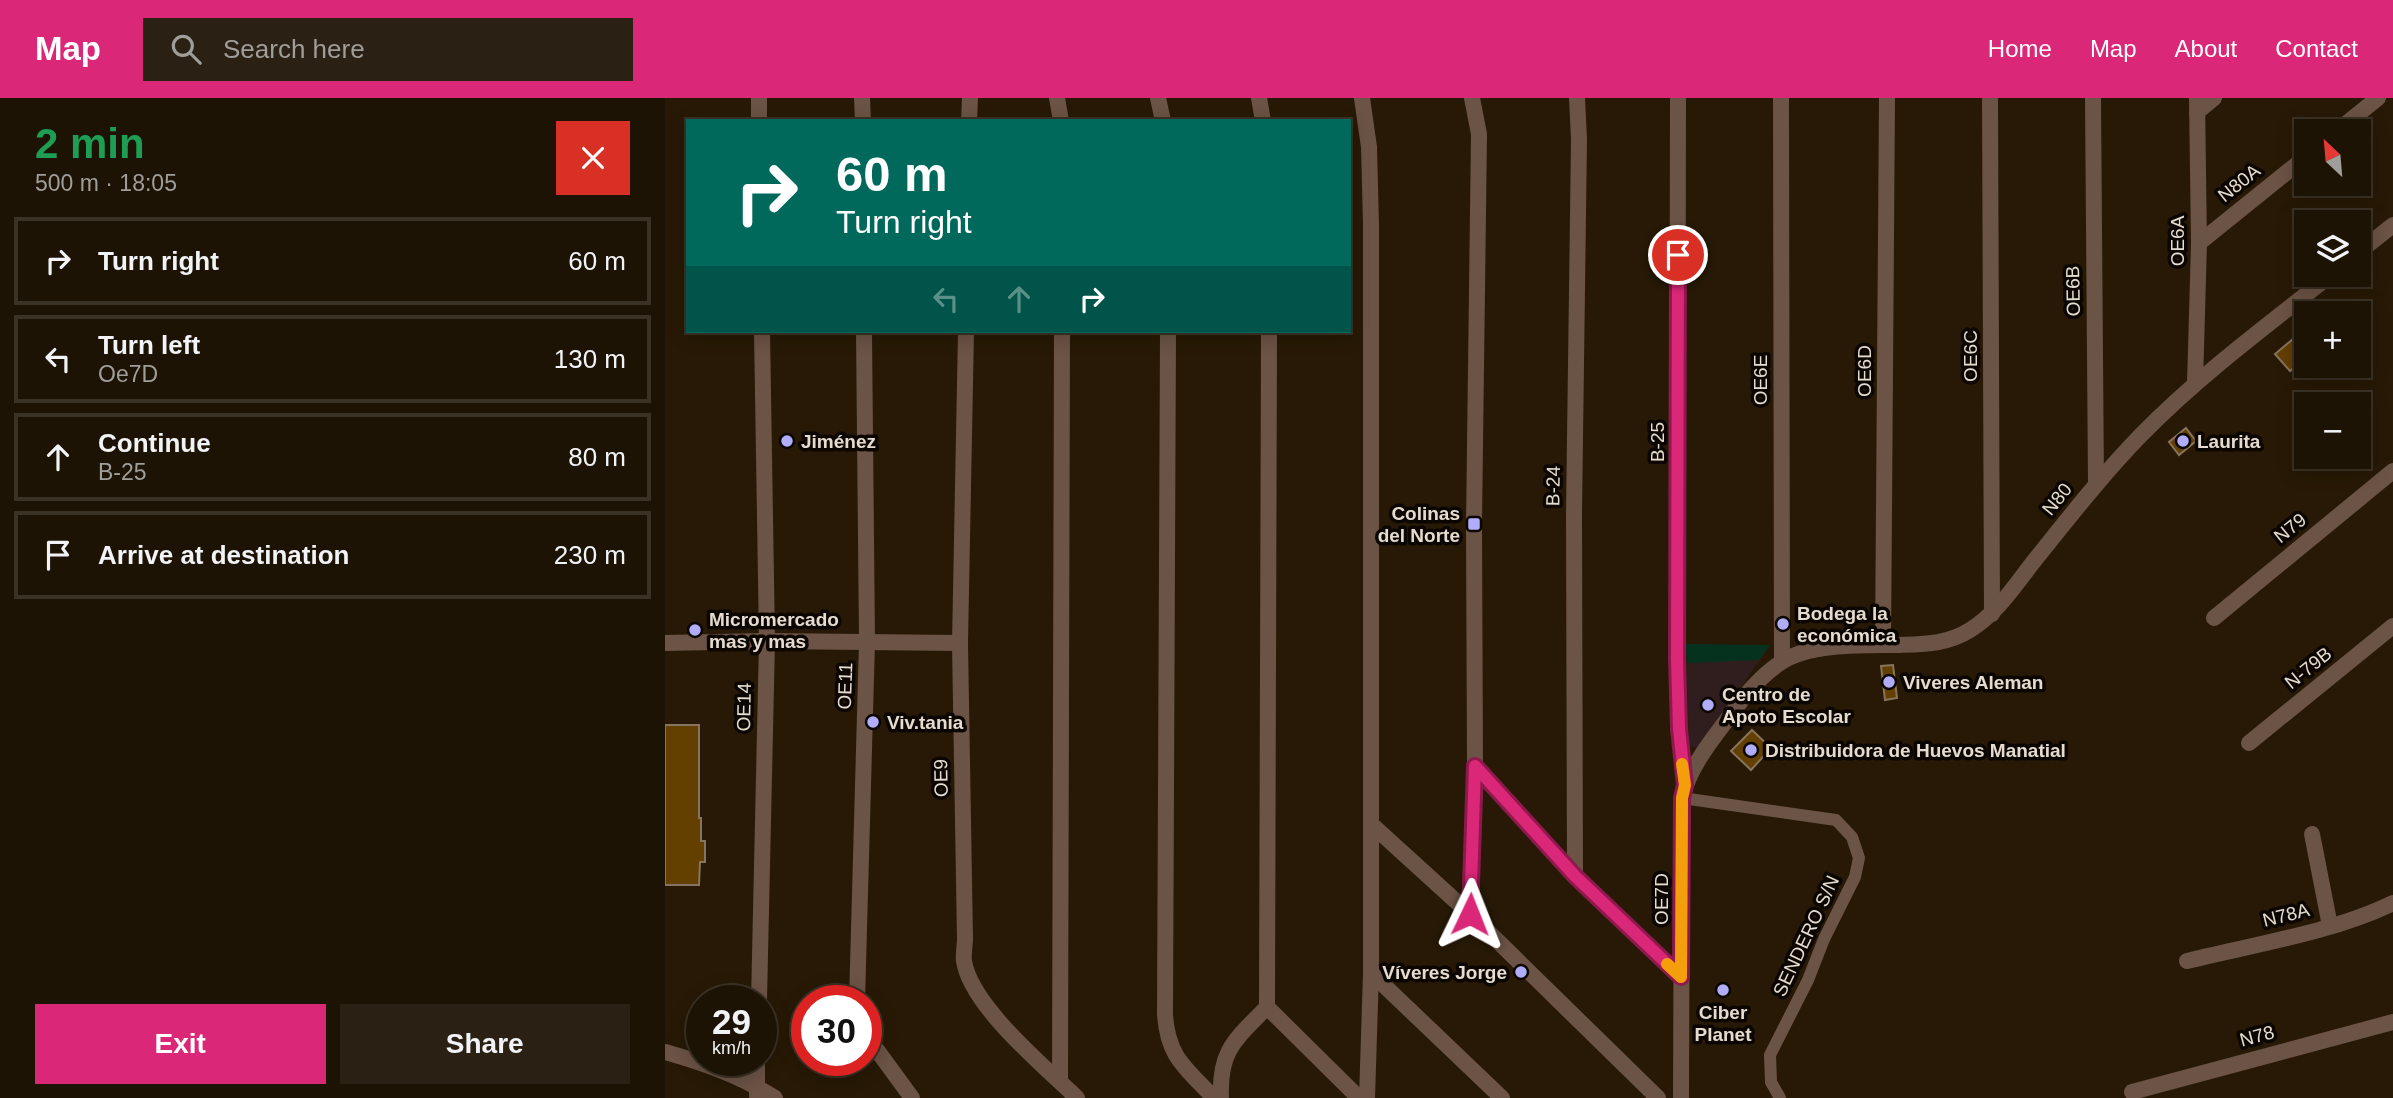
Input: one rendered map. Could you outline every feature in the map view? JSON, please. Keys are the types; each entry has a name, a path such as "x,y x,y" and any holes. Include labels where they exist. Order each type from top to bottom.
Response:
{"street":[{"path":"759,98 759,119"},
{"path":"862,98 863,119"},
{"path":"969,119 970,98"},
{"path":"1057,98 1061,119"},
{"path":"1158,98 1163,119"},
{"path":"1259,98 1263,119"},
{"path":"1362,98 1369,147 1371,225 1371,973 1367,1098"},
{"path":"1470,914 1475,766 1474,524 1479,134 1472,98"},
{"name":"B-24","path":"1575,876 1574,514 1579,139 1577,98"},
{"name":"B-25","path":"1678,98 1677,658 1684,792"},
{"name":"OE6E","path":"1781,98 1782,661"},
{"name":"OE6D","path":"1883,645 1887,98"},
{"name":"OE6C","path":"1990,98 1992,614"},
{"name":"OE6B","path":"2093,98 2096,484"},
{"path":"2197,105 2214,98"},
{"path":"2352,119 2378,98"},
{"name":"OE6A","path":"2195,384 2199,243 2197,105"},
{"name":"N80A","path":"2199,243 2294,166"},
{"path":"2371,242 2393,225"},
{"name":"N80","path":"1782,661 1819,649 1931,645 1953,639 1992,614 2096,484 2141,435 2195,384 2316,287"},
{"name":"OE14","path":"759,985 767,641 762,333"},
{"name":"OE11","path":"857,985 867,642 865,333"},
{"name":"OE9","path":"965,333 960,643 964,959 970,979 1003,1027 1077,1098"},
{"path":"1059,1081 1062,333"},
{"path":"1168,333 1165,523 1165,1025 1172,1052 1213,1098"},
{"path":"1221,1098 1222,1061 1241,1033 1267,1007 1269,333"},
{"name":"N79","path":"2214,618 2393,471"},
{"name":"N-79B","path":"2249,743 2393,626"},
{"path":"665,643 960,643"},
{"path":"1684,792 1692,769 1744,696 1782,661"},
{"path":"1475,766 1575,876 1681,977"},
{"name":"OE7D","path":"1681,1098 1684,792"},
{"name":"SENDERO S/N","path":"1684,792 1836,820 1852,837 1859,858 1855,877 1770,1055 1770,1082 1780,1098"},
{"path":"1371,824 1470,914 1658,1098"},
{"path":"2312,834 2330,926"},
{"name":"N78A","path":"2187,961 2330,926 2393,903"},
{"path":"1371,973 1502,1098"},
{"path":"1267,1007 1359,1098"},
{"name":"N78","path":"2132,1092 2393,1022"},
{"path":"665,1052 714,1066 757,1092 775,1098"},
{"path":"882,1057 912,1098"}],"shaded area":[{"name":"Centro de Apoto Escolar","path":"1686,644 1770,645 1699,748 1689,747"}],"green space":[{"path":"1686,644 1770,645 1759,660 1687,663"}],"building":[{"path":"2294,340 2294,368 2290,371 2275,354"},
{"name":"Laurita","path":"2186,428 2196,441 2179,455 2169,442"},
{"name":"Viveres Aleman","path":"1893,665 1897,698 1885,700 1881,666"},
{"path":"665,725 699,725 699,818 701,841 705,841 705,862 700,862 699,885 665,885"},
{"name":"Distribuidora de Huevos Manatial","path":"1752,730 1771,748 1751,770 1731,751"}],"slow traffic":[{"path":"1667,964 1681,977 1682,798 1685,785 1682,764"}],"place":[{"name":"Jiménez","path":"787,441"},
{"name":"Laurita","path":"2183,441"},
{"name":"Colinas del Norte","path":"1474,524"},
{"name":"Bodega la económica","path":"1783,624"},
{"name":"Micromercado mas y mas","path":"695,630"},
{"name":"Viveres Aleman","path":"1889,682"},
{"name":"Centro de Apoto Escolar","path":"1708,705"},
{"name":"Viv.tania","path":"873,722"},
{"name":"Distribuidora de Huevos Manatial","path":"1751,750"},
{"name":"Víveres Jorge","path":"1521,972"},
{"name":"Ciber Planet","path":"1723,990"}],"route":[{"path":"1470,914 1475,766 1575,876 1681,977 1682,798 1685,785 1679,729 1677,658 1678,255"}]}
